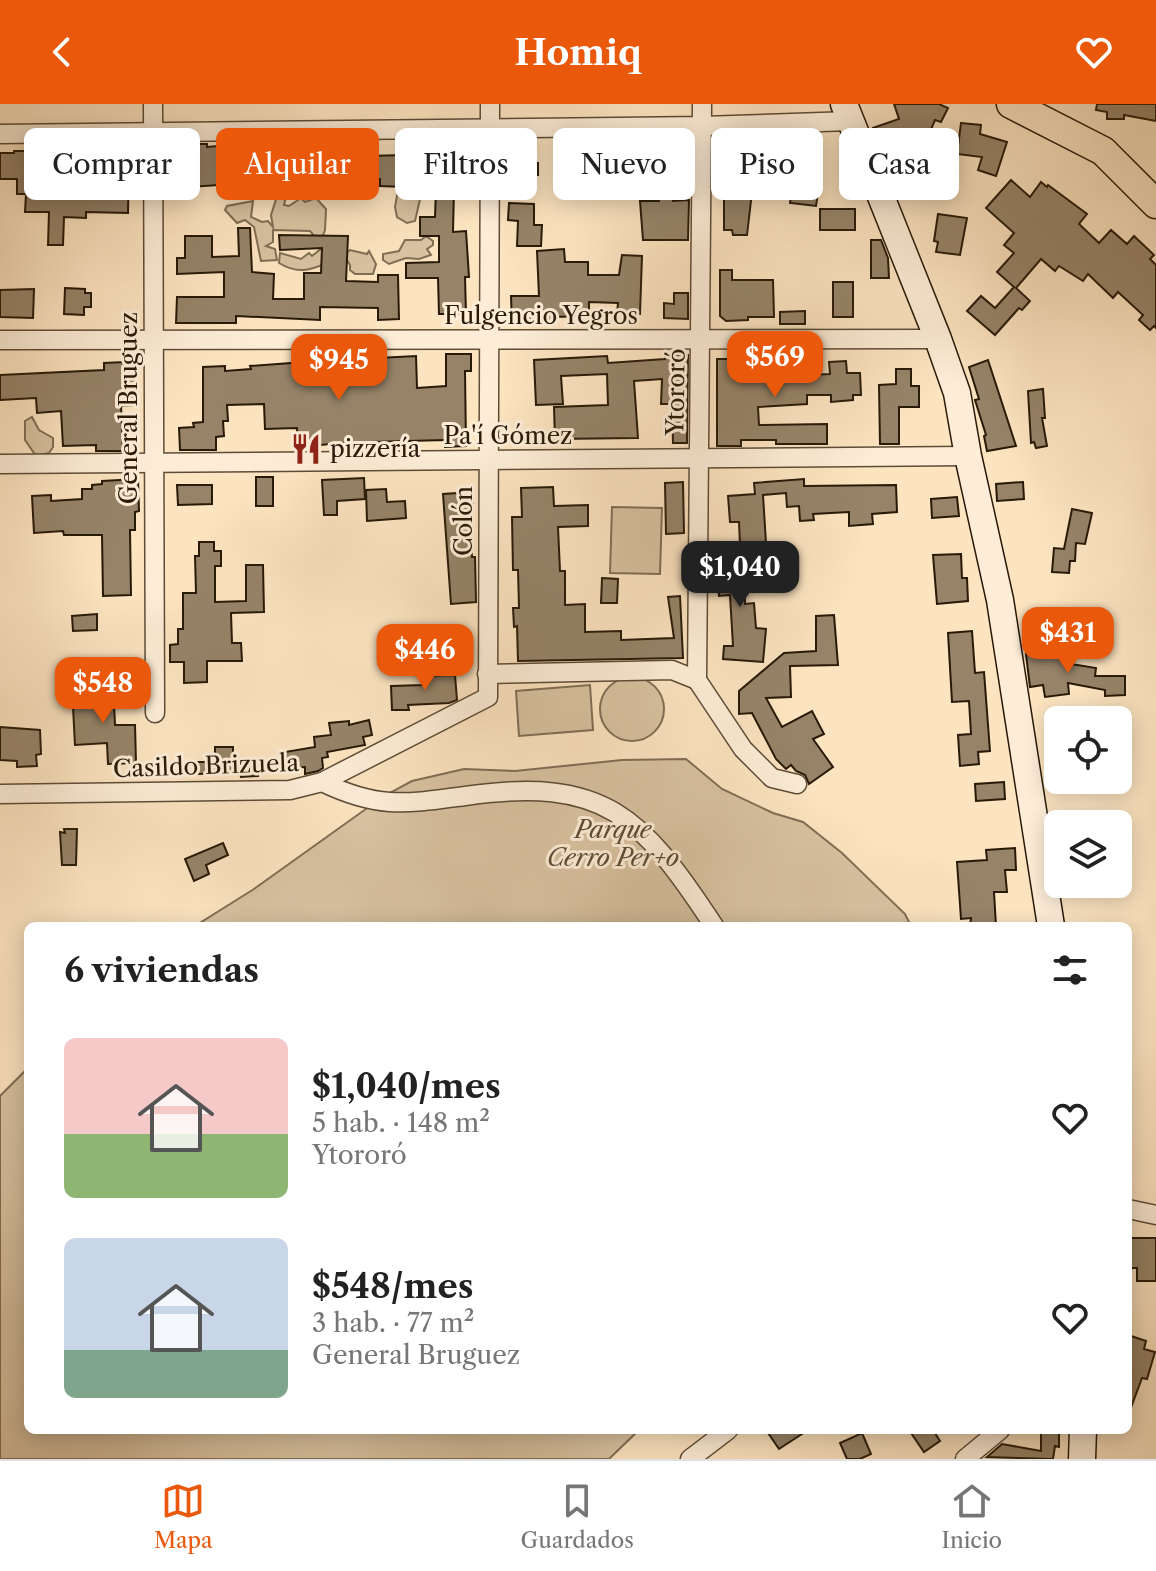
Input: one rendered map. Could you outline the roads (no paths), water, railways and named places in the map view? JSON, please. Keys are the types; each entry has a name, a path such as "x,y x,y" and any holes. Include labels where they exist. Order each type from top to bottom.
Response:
{"main road":[{"path":"1011,104 1103,151 1152,193"},
{"path":"848,112 957,393 1000,600 1050,922"},
{"path":"1082,1459 1083,1434"}],"street":[{"name":"General Bruguez","path":"153,104 153,128"},
{"name":"Colón","path":"490,104 490,128"},
{"name":"Ytororó","path":"697,680 702,104"},
{"path":"490,128 703,126 848,112"},
{"path":"200,131 395,129"},
{"path":"0,134 24,134"},
{"name":"General Bruguez","path":"153,200 155,713"},
{"name":"Colón","path":"488,697 490,200"},
{"name":"Fulgencio Yegros","path":"0,340 938,339"},
{"name":"Pa'í Gómez","path":"0,464 968,456"},
{"path":"487,674 672,670 697,680 743,749 772,778 797,784"},
{"name":"Casildo Brizuela","path":"0,794 290,790 322,782 488,697"},
{"path":"322,782 354,797 411,804 527,791 584,796 614,811 643,831 678,871 711,922"},
{"path":"1132,1210 1156,1215"},
{"path":"690,1459 723,1434"},
{"path":"965,1459 995,1434"}],"place":[{"name":"pizzería","path":"306,449"}],"park label":[{"name":"Parque Cerro Per+o","path":"613,844"}]}
